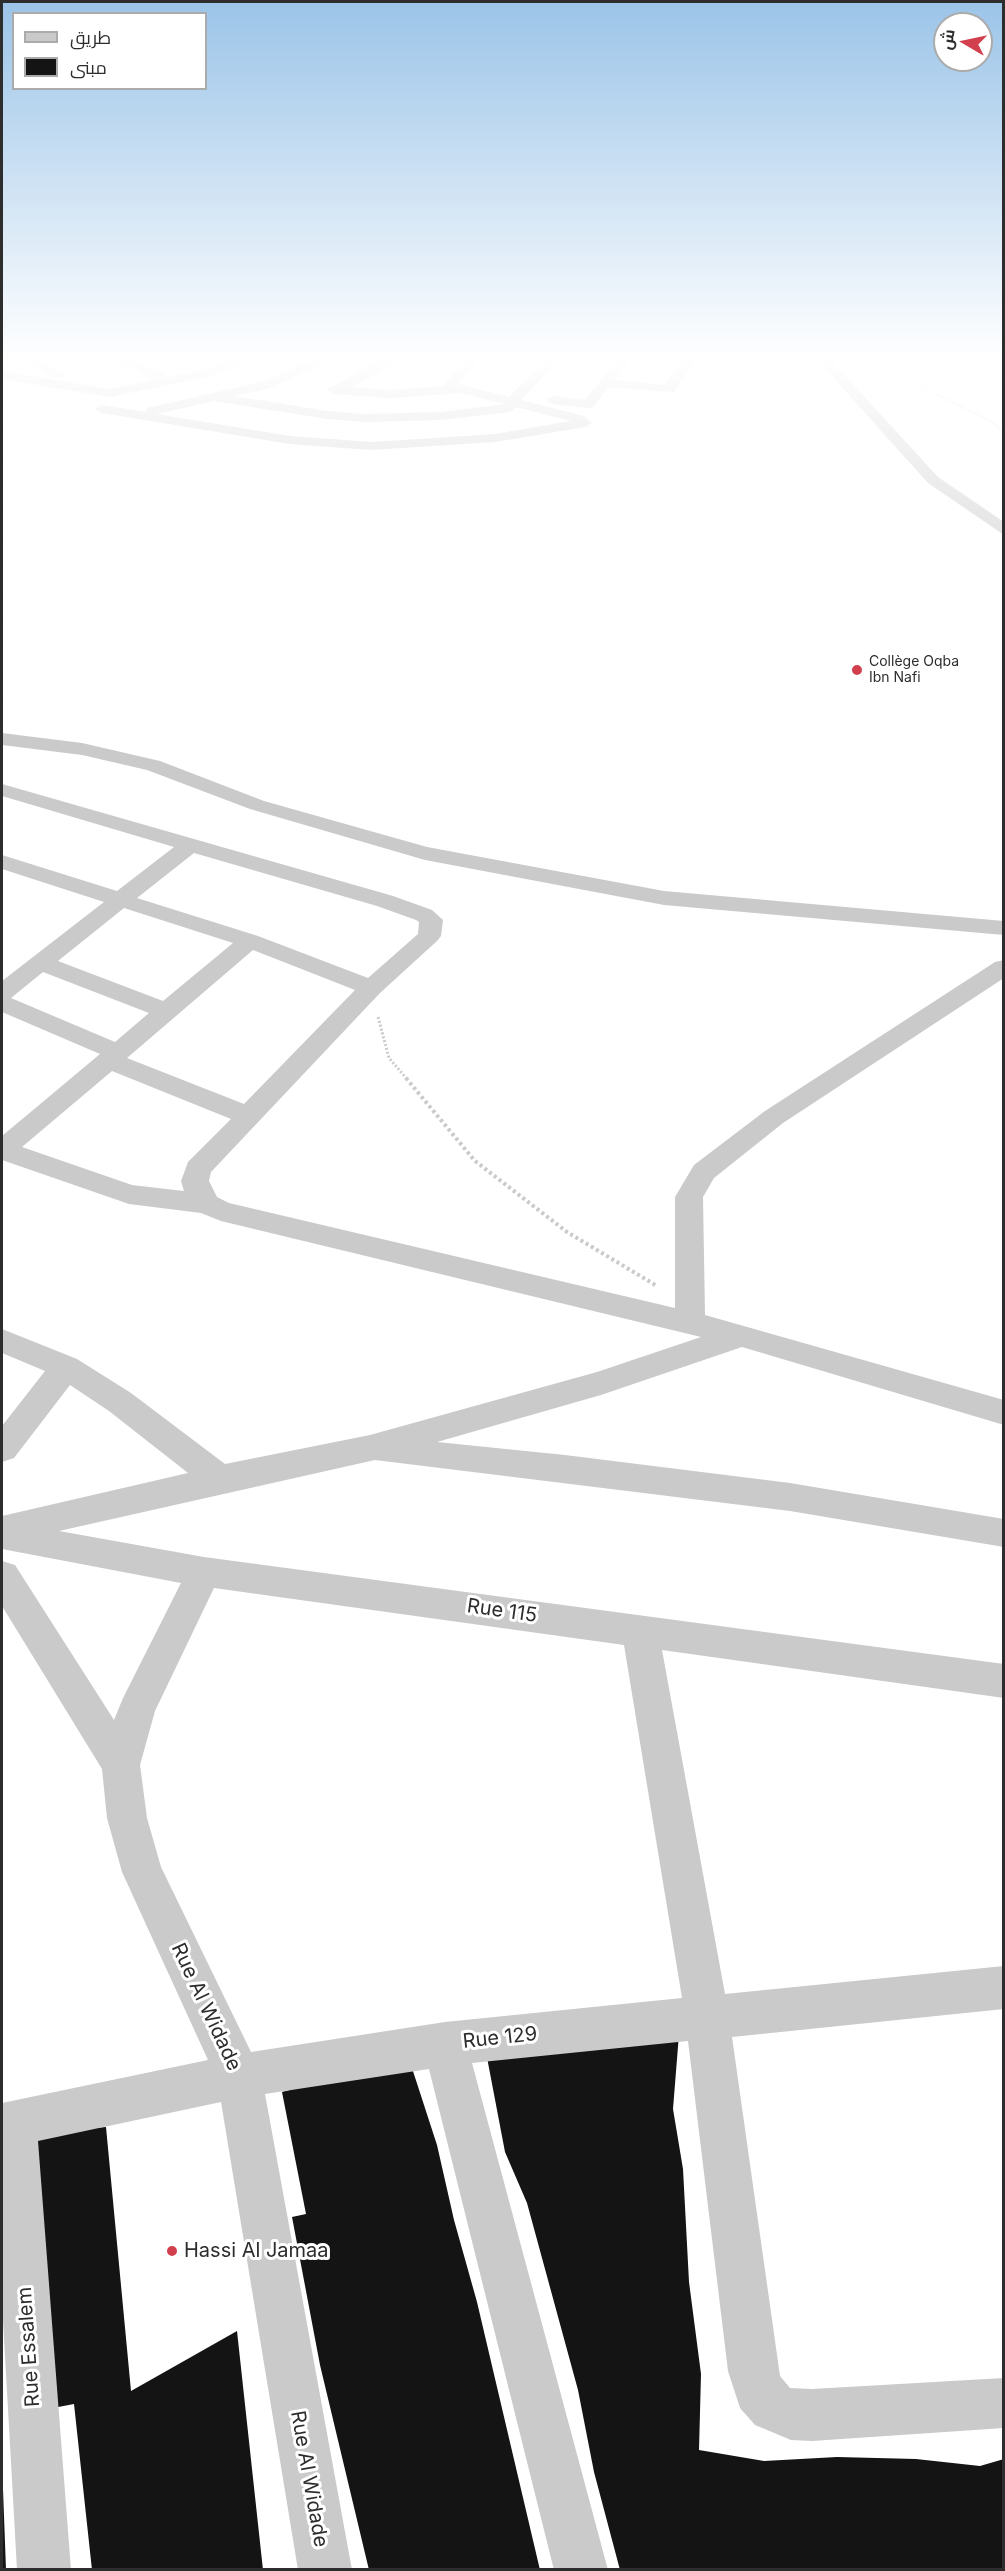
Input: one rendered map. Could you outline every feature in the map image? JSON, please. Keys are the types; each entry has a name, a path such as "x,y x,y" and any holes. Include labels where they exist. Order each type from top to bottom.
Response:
{"street":[{"path":"928,475 1004,530"},
{"path":"2,739 82,749 142,763 192,778 257,805 425,853 614,890 664,898 1004,928"},
{"path":"2,790 385,902 424,915 431,920 429,936 370,988 198,1169 195,1181 198,1194 208,1204 221,1211 689,1312 741,1335 1004,1413"},
{"path":"2,993 189,846"},
{"path":"3,864 250,941 370,988"},
{"path":"2,1150 250,941"},
{"path":"41,963 166,1011"},
{"path":"689,1312 689,1197 704,1172 774,1117 1004,967"},
{"path":"2,1003 112,1056 249,1116"},
{"path":"2,1150 129,1194 208,1204"},
{"path":"2,1533 220,1479 370,1448 601,1383 741,1335"},
{"path":"2,1340 66,1367 120,1402 220,1479"},
{"path":"2,1449 66,1367"},
{"path":"370,1448 565,1468 790,1497 1004,1533"},
{"name":"Rue 115","path":"2,1533 204,1572 1004,1681"},
{"name":"Rue Al Widade","path":"204,1572 136,1710 121,1765 127,1818 142,1872 239,2076 325,2570"},
{"path":"2,1576 121,1765"},
{"path":"640,1631 706,2016 753,2371 758,2390 773,2407 791,2414 812,2415 1004,2403"},
{"name":"Rue 129","path":"8,2125 239,2076 445,2044 1004,1987"},
{"path":"445,2044 581,2570"},
{"name":"Rue Essalem","path":"8,2125 44,2570"}],"path":[{"path":"370,988 389,1058 476,1161 567,1232 667,1293 689,1312"}],"building":[{"path":"679,2034 673,2109 683,2169 689,2282 701,2374 699,2450 764,2461 837,2457 916,2459 980,2466 1004,2459 1004,2570 620,2570 594,2472 578,2390 527,2203 505,2152 485,2047"},
{"path":"411,2065 437,2145 454,2220 477,2302 540,2570 369,2570 320,2365 292,2217 306,2214 282,2092 324,2081"},
{"path":"106,2127 131,2391 237,2331 263,2570 92,2570 74,2404 53,2408 37,2133"},
{"path":"3,2489 6,2570 2,2570"}],"place":[{"name":"Collège Oqba Ibn Nafi","path":"857,670"},
{"name":"Hassi Al Jamaa","path":"172,2251"}]}
